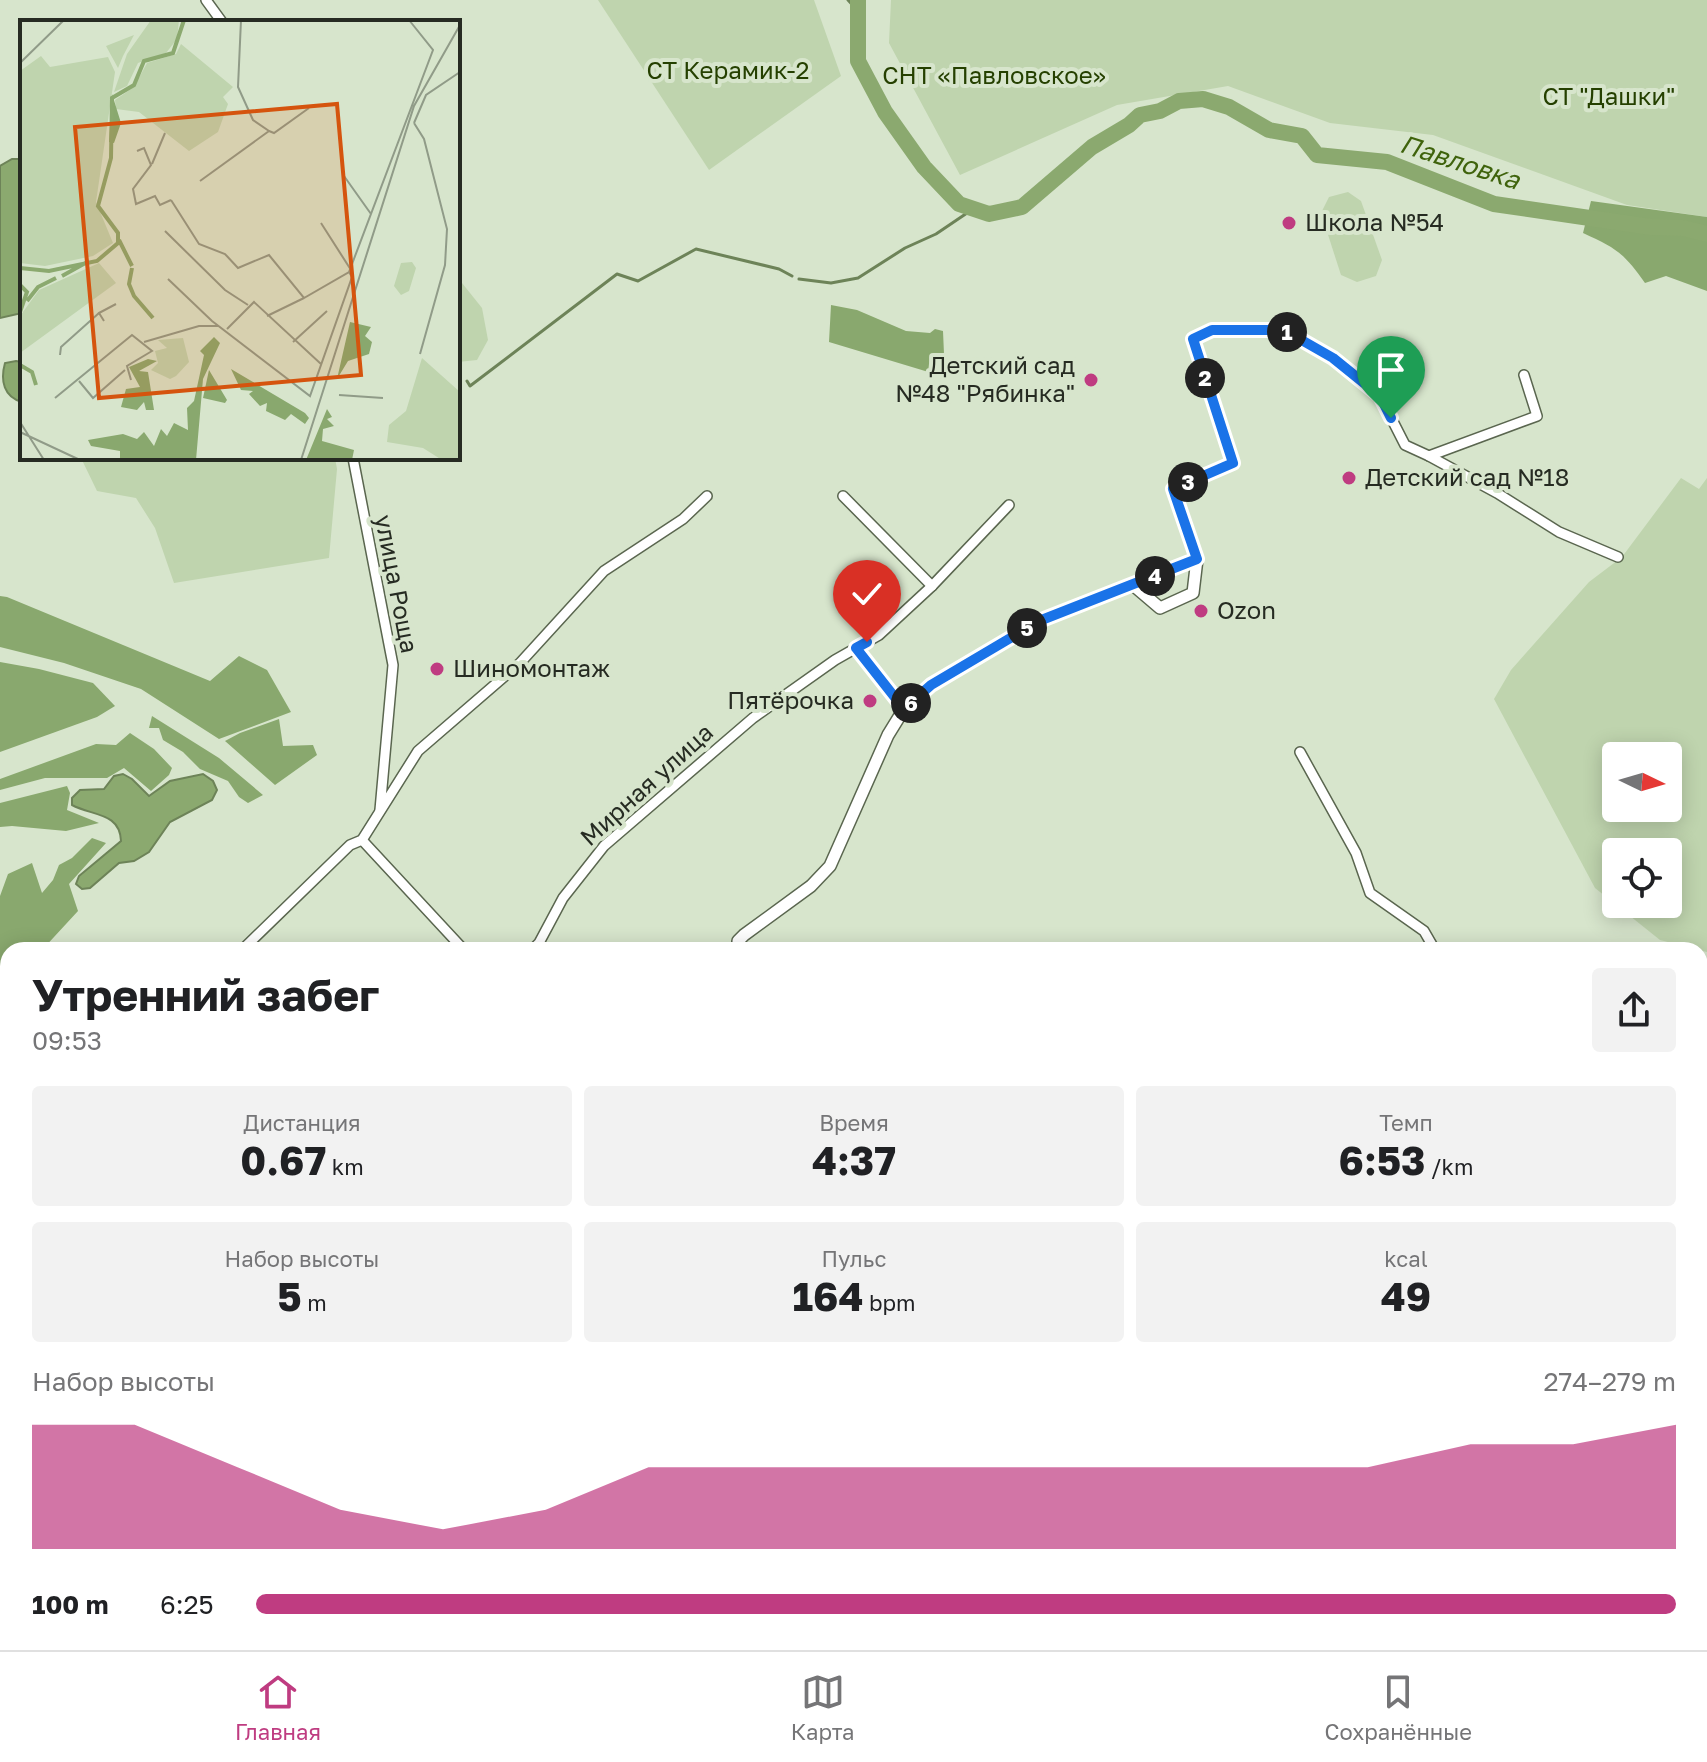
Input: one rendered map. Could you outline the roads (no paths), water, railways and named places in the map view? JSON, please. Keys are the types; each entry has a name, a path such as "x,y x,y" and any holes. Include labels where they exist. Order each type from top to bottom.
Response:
{"street":[{"path":"206,0 221,20"},
{"path":"1133,585 1160,608 1193,593 1197,559 1173,489 1233,463 1193,339 1212,330 1284,330 1333,358 1380,396 1405,445 1559,532 1618,557"},
{"path":"1429,456 1537,416 1524,375"},
{"name":"улица Роща","path":"353,460 393,665 379,814"},
{"path":"250,942 350,845 362,840 418,751 520,663 604,571 683,519 707,496"},
{"path":"843,496 932,586"},
{"name":"Мирная улица","path":"540,942 563,898 604,846 753,718 879,635 932,586 1009,505"},
{"path":"738,942 811,886 830,866 888,735 904,709 931,685 1039,621 1197,559"},
{"path":"856,648 904,709"},
{"path":"1300,752 1356,853 1370,893 1424,931 1430,942"},
{"path":"362,840 457,942"}],"waterway":[{"path":"848,0 858,11"},
{"name":"Павловка","path":"858,0 858,61 885,112 924,167 959,204 989,214 1022,207 1092,147 1140,115 1160,111 1179,101 1203,99 1229,107 1269,130 1302,136 1317,155 1387,162 1494,204 1651,227 1683,228 1707,234"},
{"path":"799,279 831,283 858,278 905,248 936,234 973,209"},
{"path":"467,381 470,386 617,274 638,281 696,249 779,269 792,276"}],"place":[{"name":"Школа №54","path":"1289,223"},
{"name":"Детский сад №48 \"Рябинка\"","path":"1091,380"},
{"name":"Детский сад №18","path":"1349,478"},
{"name":"Ozon","path":"1201,611"},
{"name":"Шиномонтаж","path":"437,669"},
{"name":"Пятёрочка","path":"870,701"}],"park label":[{"name":"СТ Керамик-2","path":"728,71"},
{"name":"СНТ «Павловское»","path":"994,76"},
{"name":"СТ \"Дашки\"","path":"1609,97"}]}
